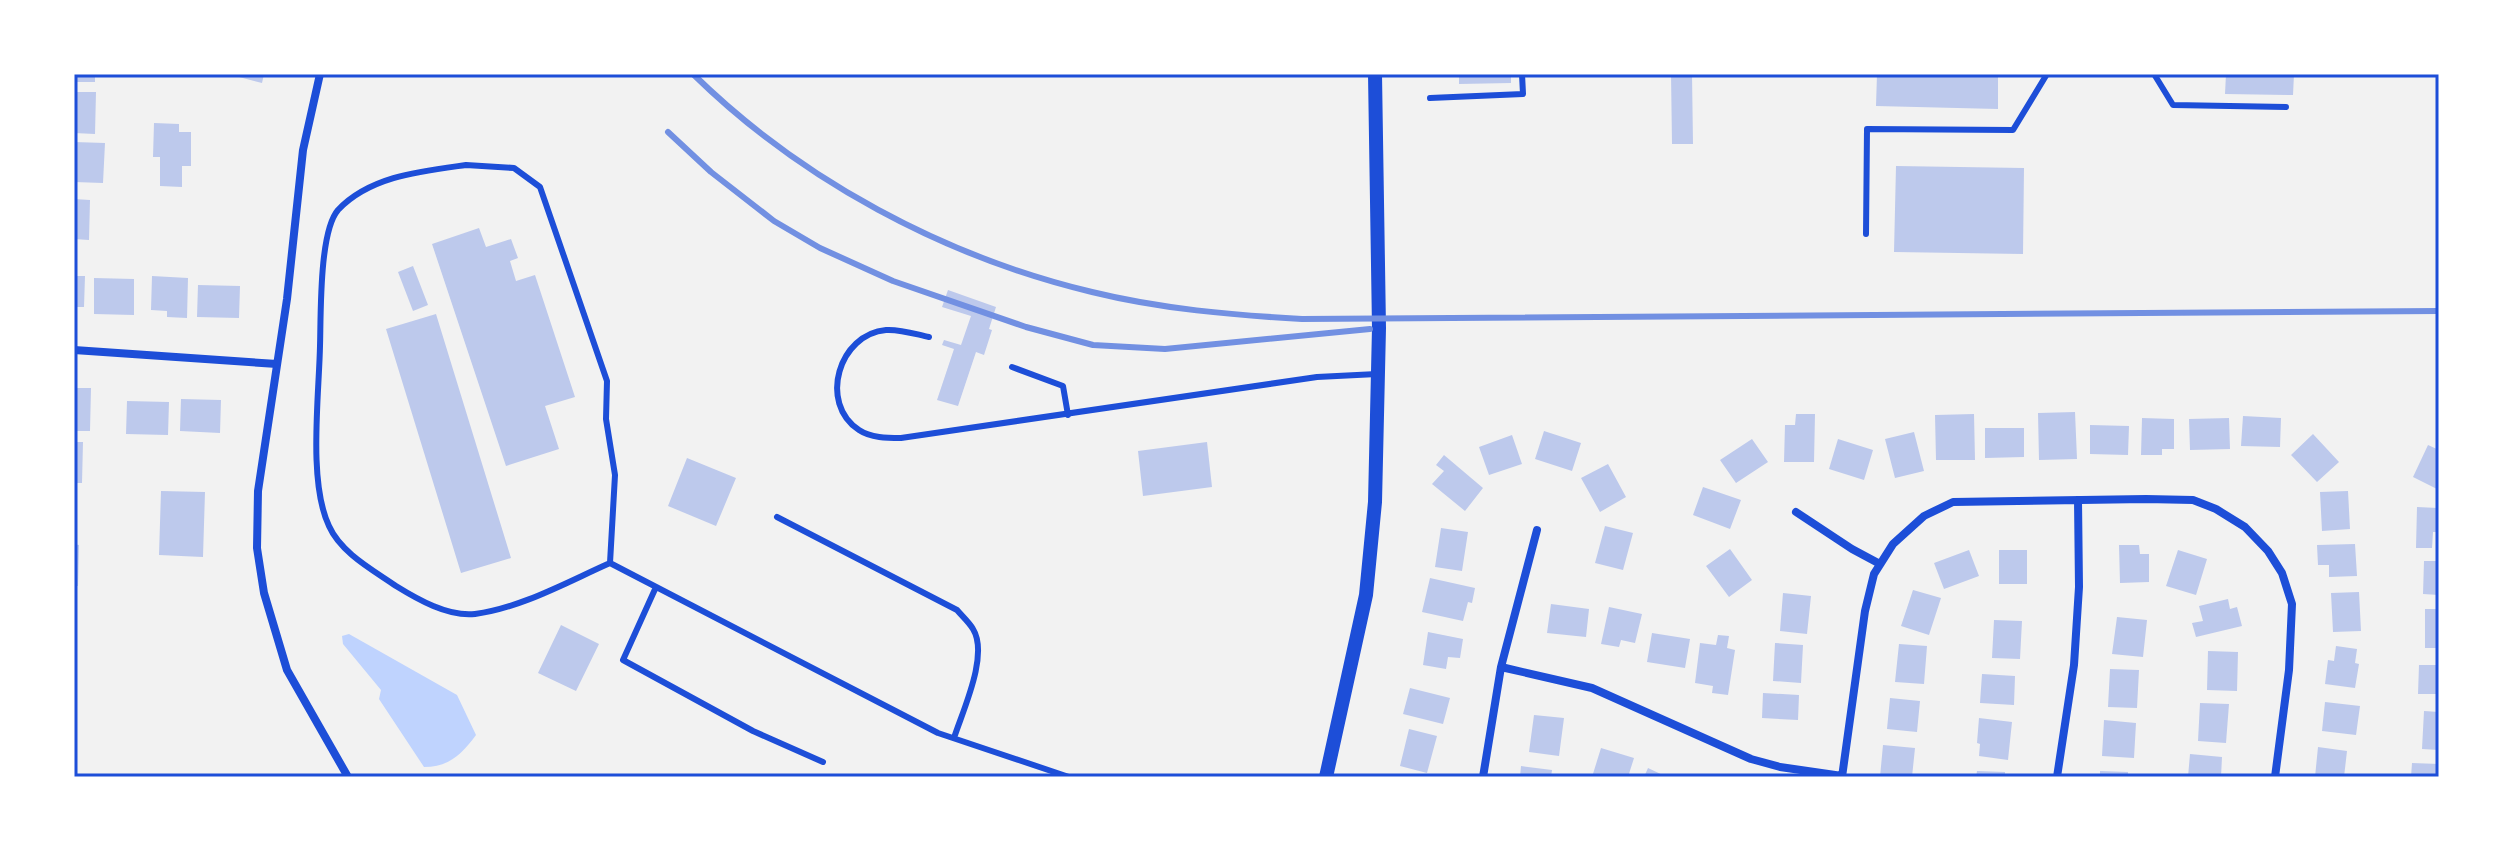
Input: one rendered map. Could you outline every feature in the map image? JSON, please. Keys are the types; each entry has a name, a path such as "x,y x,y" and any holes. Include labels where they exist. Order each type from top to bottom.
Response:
{"street":[{"path":"320,74 303,150 287,299 258,491 257,548 264,593 287,670 348,777"},
{"path":"1326,777 1366,595 1375,502 1378,318 1375,74"},
{"path":"74,350 277,364"},
{"path":"2057,777 2074,665 2079,587 2078,500"},
{"path":"1501,667 1592,688 1751,759 1780,767 1842,776 1865,611 1874,574 1893,544 1924,516 1953,502 2193,500 2216,509 2245,527 2268,551 2282,573 2292,604 2289,670 2275,777"},
{"path":"1796,512 1880,564"},
{"path":"1483,777 1501,667 1537,530"}],"lane":[{"path":"1430,98 1523,94 1522,74"},
{"path":"1866,234 1867,129 2013,130 2047,74"},
{"path":"2154,74 2173,105 2286,107"},
{"path":"466,165 514,168 540,187 607,381 606,419 615,475 610,563 506,607 471,615 436,607 410,594 346,549 329,528 317,477 322,276 335,213 359,191 418,172 466,165"},
{"path":"929,337 884,330 866,338 844,357 836,379 840,405 858,430 878,437 901,438 1317,377 1377,374"},
{"path":"1012,367 1063,386 1068,415"},
{"path":"777,517 957,610 973,629 978,642 977,665 954,738"},
{"path":"610,563 922,725 1069,777"},
{"path":"656,587 623,660 753,731 823,762"}],"water":[{"path":"349,634 457,695 476,735 460,753 441,765 424,767 379,699 381,690 343,644 342,636"}],"building":[{"path":"74,74 95,74 95,82 74,82"},
{"path":"228,74 264,74 262,83"},
{"path":"1459,74 1511,74 1511,83 1459,84"},
{"path":"1671,74 1692,74 1693,144 1672,144"},
{"path":"1877,74 1998,74 1998,109 1876,106"},
{"path":"2226,74 2294,74 2293,95 2225,94"},
{"path":"74,92 96,92 95,134 74,133"},
{"path":"154,123 179,124 179,132 191,132 191,166 182,166 182,187 160,186 160,157 153,157"},
{"path":"74,142 105,143 103,183 74,182"},
{"path":"1896,166 2024,168 2023,254 1894,252"},
{"path":"74,199 90,200 89,240 74,239"},
{"path":"479,228 486,247 511,239 518,258 510,261 516,281 535,275 575,397 545,406 559,449 506,466 432,244"},
{"path":"413,266 428,305 413,311 398,272"},
{"path":"74,276 85,276 84,307 74,307"},
{"path":"152,276 188,278 187,318 167,317 167,311 151,310"},
{"path":"94,278 134,279 134,315 94,314"},
{"path":"198,285 240,286 239,318 197,317"},
{"path":"948,290 996,307 984,355 976,352 958,406 937,400 954,349 942,345 944,340 961,345 971,316 942,307"},
{"path":"436,314 511,558 461,573 386,329"},
{"path":"74,388 91,388 90,431 74,431"},
{"path":"181,399 221,400 220,433 180,431"},
{"path":"127,401 169,402 168,435 126,434"},
{"path":"2075,412 2077,459 2039,460 2038,413"},
{"path":"1796,414 1815,414 1814,462 1784,462 1785,425 1795,425"},
{"path":"1974,414 1975,460 1936,460 1935,415"},
{"path":"2243,416 2281,418 2280,447 2241,446"},
{"path":"2142,418 2174,419 2174,449 2162,449 2162,455 2141,455"},
{"path":"2229,418 2230,449 2190,450 2189,419"},
{"path":"2090,425 2129,426 2128,455 2090,454"},
{"path":"1985,428 2024,428 2024,457 1985,458"},
{"path":"1544,431 1581,443 1572,471 1535,459"},
{"path":"1914,432 1924,471 1895,478 1885,439"},
{"path":"2313,434 2339,462 2317,482 2291,455"},
{"path":"1512,435 1522,464 1489,475 1479,447"},
{"path":"1752,439 1768,462 1736,483 1720,460"},
{"path":"1838,439 1873,450 1864,480 1829,469"},
{"path":"74,442 83,442 82,483 74,483"},
{"path":"1207,442 1212,487 1143,496 1138,451"},
{"path":"2428,445 2439,450 2439,490 2413,477"},
{"path":"1444,455 1483,488 1465,511 1432,484 1444,471 1436,465"},
{"path":"687,458 736,478 716,526 668,506"},
{"path":"1608,464 1626,497 1600,512 1581,478"},
{"path":"1703,487 1741,500 1730,529 1693,515"},
{"path":"161,491 205,492 203,557 159,555"},
{"path":"2348,491 2350,529 2322,531 2320,492"},
{"path":"74,493 77,493 77,515 74,515"},
{"path":"2417,507 2438,508 2438,532 2433,532 2432,548 2416,548"},
{"path":"1605,526 1633,533 1623,570 1595,563"},
{"path":"1441,528 1468,532 1462,571 1435,567"},
{"path":"74,544 79,545 78,586 74,586"},
{"path":"2355,544 2357,576 2329,577 2329,565 2318,565 2317,545"},
{"path":"2119,545 2139,545 2140,554 2149,554 2149,582 2120,583"},
{"path":"1730,549 1752,580 1729,597 1706,566"},
{"path":"1969,550 1979,576 1944,589 1934,563"},
{"path":"1999,550 2027,550 2027,584 1999,584"},
{"path":"2178,550 2207,559 2196,595 2166,586"},
{"path":"2424,561 2439,561 2439,595 2423,594"},
{"path":"1430,578 1475,588 1463,621 1422,612"},
{"path":"1913,590 1941,598 1929,635 1901,626"},
{"path":"2359,592 2361,631 2333,632 2331,593"},
{"path":"1783,593 1811,596 1807,634 1780,631"},
{"path":"2228,599 2230,609 2237,607 2242,626 2196,637 2192,623 2203,621 2199,606"},
{"path":"1551,604 1589,609 1586,637 1547,633"},
{"path":"1609,607 1642,614 1635,643 1621,640 1619,647 1601,644"},
{"path":"2425,609 2439,609 2439,648 2425,648"},
{"path":"2117,617 2147,620 2143,657 2112,654"},
{"path":"1994,620 2022,621 2020,659 1992,658"},
{"path":"561,625 599,644 576,691 538,673"},
{"path":"1428,632 1463,639 1460,658 1448,657 1446,669 1423,665"},
{"path":"1652,633 1690,639 1685,668 1647,662"},
{"path":"1718,635 1729,636 1727,648 1735,650 1728,695 1712,693 1713,686 1695,683 1700,643 1716,645"},
{"path":"1775,643 1803,645 1801,683 1773,681"},
{"path":"1899,644 1927,646 1924,684 1895,682"},
{"path":"2336,646 2357,649 2355,663 2359,664 2355,688 2325,684 2328,660 2334,661"},
{"path":"2208,651 2238,652 2237,691 2207,690"},
{"path":"2419,665 2439,665 2439,694 2418,694"},
{"path":"2110,669 2139,670 2137,708 2108,707"},
{"path":"1982,674 2015,676 2014,705 1980,703"},
{"path":"1410,688 1450,698 1443,724 1403,714"},
{"path":"1763,693 1799,695 1798,720 1762,718"},
{"path":"1890,698 1920,701 1917,732 1887,729"},
{"path":"2325,702 2360,706 2356,735 2322,731"},
{"path":"2200,703 2229,704 2226,743 2198,741"},
{"path":"2424,711 2439,712 2439,750 2422,749"},
{"path":"1534,715 1564,718 1559,756 1529,752"},
{"path":"1979,718 2012,722 2008,760 1979,756"},
{"path":"2104,720 2136,723 2134,758 2102,756"},
{"path":"1409,729 1437,736 1427,773 1400,766"},
{"path":"1883,745 1915,748 1912,777 1880,777"},
{"path":"2318,747 2347,751 2344,777 2315,777"},
{"path":"1601,748 1634,758 1628,777 1592,777"},
{"path":"2190,754 2222,757 2221,777 2188,777"},
{"path":"2412,763 2439,764 2439,777 2411,777"},
{"path":"1521,766 1552,770 1551,777 1520,777"},
{"path":"1648,768 1667,777 1644,777"},
{"path":"1977,771 2005,772 2005,777 1976,777"},
{"path":"2100,771 2128,772 2128,777 2100,777"}],"railway":[{"path":"693,74 780,148 878,210 930,236 1037,277 1118,298 1170,307 1302,319 2439,311"},
{"path":"668,132 711,172 774,221 820,248 893,281 1026,327 1093,345 1165,349 1370,329"}]}
